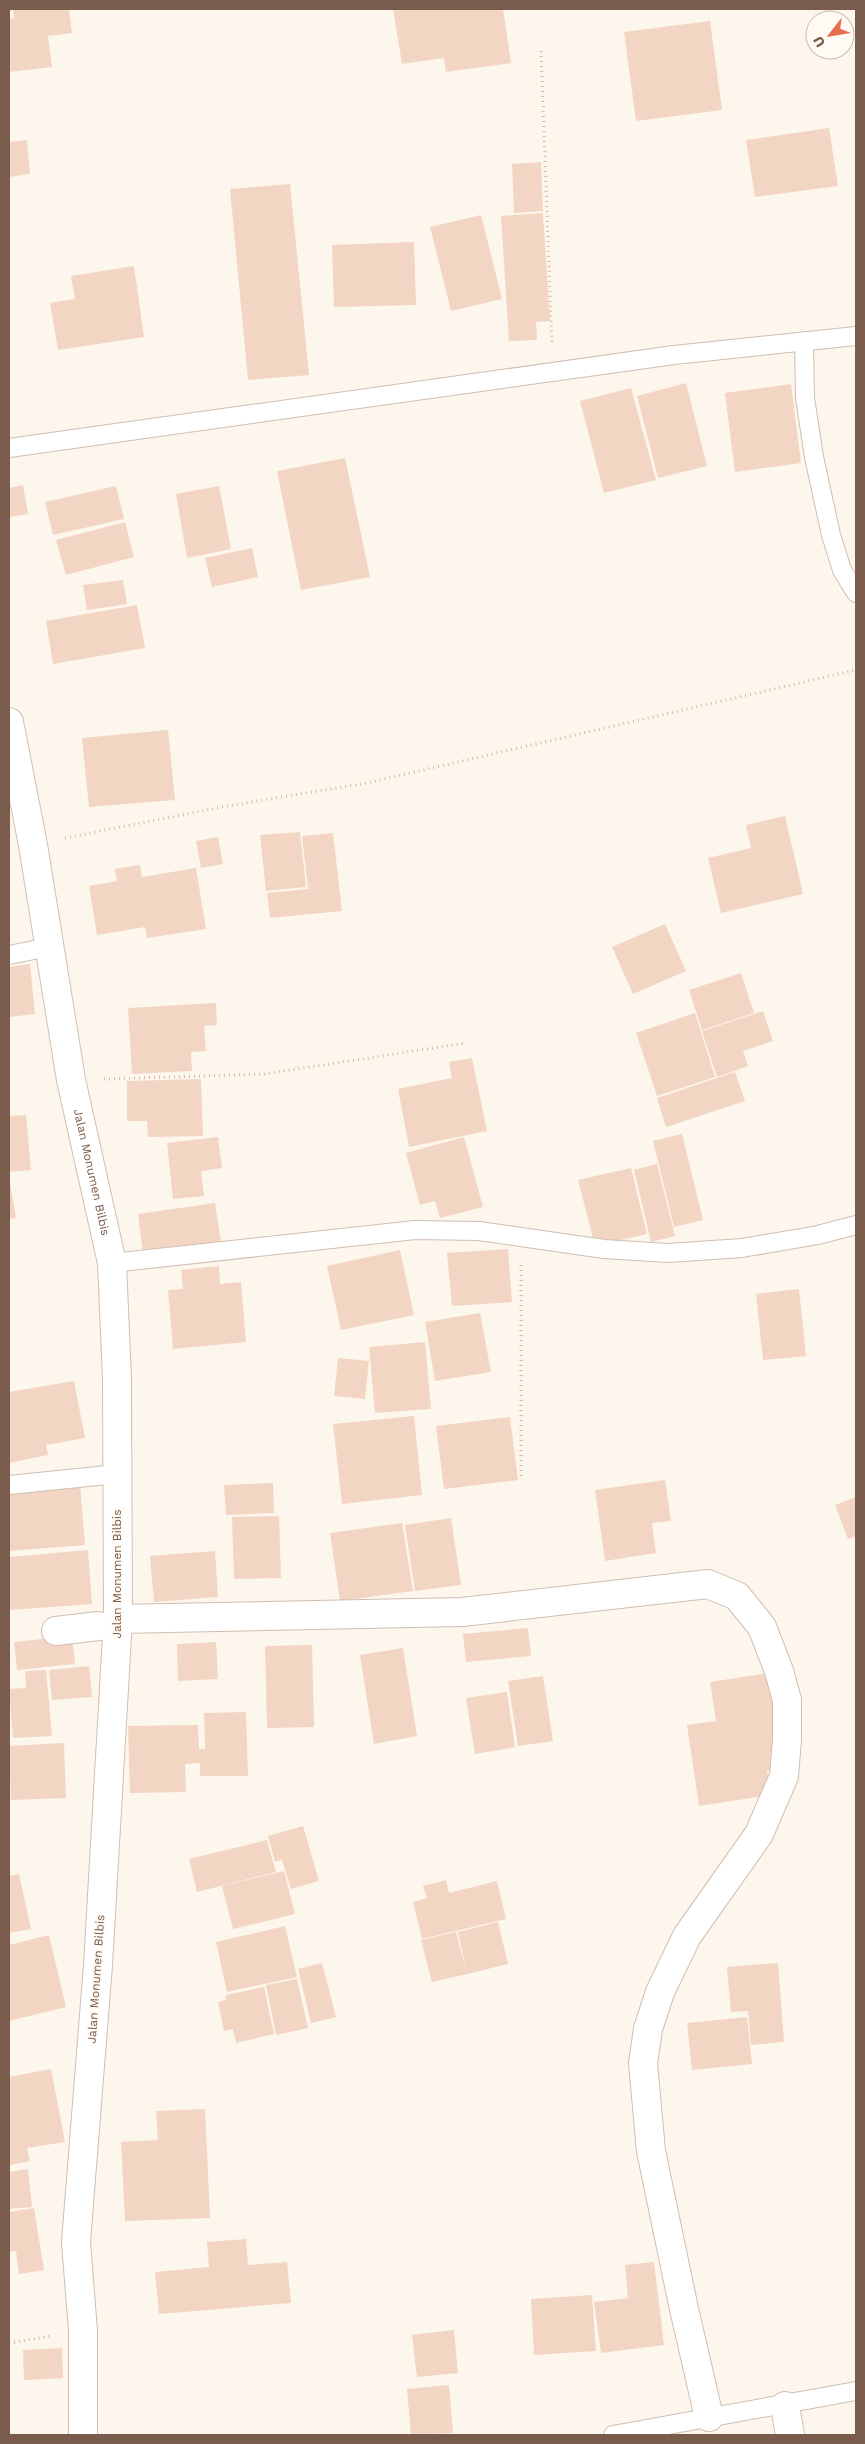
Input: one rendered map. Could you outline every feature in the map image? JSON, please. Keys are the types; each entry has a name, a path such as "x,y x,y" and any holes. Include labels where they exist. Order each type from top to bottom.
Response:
{"street":[{"name":"Jalan Monumen Bilbis","path":"9,722 33,845 70,1080 112,1263 117,1379 108,1474 109,1623 98,1965 76,2242 82,2331 83,2435"},
{"path":"56,1631 109,1623 462,1612 708,1584 737,1596 762,1627 778,1670 786,1700 784,1776 759,1834 687,1936 660,1992 648,2029 643,2063 651,2152 709,2418"},
{"path":"98,1702 109,1623"},
{"path":"785,2406 790,2435"}],"lane":[{"path":"9,448 674,355 856,336"},
{"path":"804,342 805,398 814,457 831,535 842,570 856,593"},
{"path":"9,955 49,948"},
{"path":"112,1263 415,1230 479,1231 604,1249 668,1253 742,1248 818,1234 856,1224"},
{"path":"9,1485 108,1474"},
{"path":"613,2435 785,2406 836,2393 856,2391"}],"path":[{"path":"542,51 553,372"},
{"path":"33,845 228,806 367,783 856,670"},
{"path":"70,1080 264,1074 466,1043"},
{"path":"521,1476 522,1238"},
{"path":"9,2343 82,2331"}],"building":[{"path":"13,9 69,9 72,33 48,36 52,67 9,72 9,19 14,18"},
{"path":"393,9 503,9 511,63 446,72 444,58 402,64"},
{"path":"710,21 722,110 636,121 624,32"},
{"path":"829,128 838,186 755,197 746,140"},
{"path":"27,140 30,174 9,177 9,142"},
{"path":"541,162 543,211 514,213 512,164"},
{"path":"290,184 309,375 248,380 230,189"},
{"path":"543,213 550,321 536,322 537,340 509,341 501,216"},
{"path":"481,215 502,299 451,311 430,227"},
{"path":"414,242 416,305 334,307 332,245"},
{"path":"134,266 144,337 58,350 50,303 75,299 71,276"},
{"path":"686,383 707,466 658,478 637,396"},
{"path":"791,384 801,463 735,472 725,393"},
{"path":"631,388 656,480 604,493 580,401"},
{"path":"345,458 370,577 301,590 277,471"},
{"path":"23,485 28,514 9,517 9,488"},
{"path":"116,486 124,519 53,535 45,502"},
{"path":"219,486 231,549 187,558 176,494"},
{"path":"125,522 134,557 66,575 56,540"},
{"path":"252,548 258,577 212,587 205,558"},
{"path":"123,580 127,604 87,610 83,585"},
{"path":"137,605 145,648 53,664 46,621"},
{"path":"168,730 175,800 89,807 82,738"},
{"path":"785,816 803,894 721,913 708,858 751,848 746,825"},
{"path":"300,832 306,887 266,891 260,835"},
{"path":"333,833 342,911 270,918 267,893 308,889 302,836"},
{"path":"218,837 223,864 201,868 196,841"},
{"path":"140,865 142,877 196,868 206,929 147,938 145,927 97,935 89,886 117,881 115,869"},
{"path":"665,924 686,971 633,994 612,947"},
{"path":"30,964 35,1014 9,1017 9,967"},
{"path":"741,973 754,1013 702,1030 689,990"},
{"path":"216,1003 217,1025 204,1026 206,1051 191,1052 192,1071 132,1074 128,1008"},
{"path":"763,1011 773,1041 743,1051 748,1066 717,1077 702,1031"},
{"path":"695,1013 715,1077 657,1096 636,1033"},
{"path":"472,1058 487,1131 409,1147 398,1089 452,1078 449,1062"},
{"path":"735,1072 745,1101 666,1127 657,1098"},
{"path":"201,1079 203,1136 148,1137 147,1121 127,1121 127,1081"},
{"path":"26,1115 31,1170 9,1172 9,1116"},
{"path":"682,1134 703,1220 674,1227 653,1141"},
{"path":"218,1137 222,1168 201,1171 204,1196 173,1199 167,1143"},
{"path":"464,1137 483,1207 440,1218 435,1201 420,1205 406,1153"},
{"path":"657,1164 675,1236 651,1242 634,1170"},
{"path":"631,1168 647,1234 595,1246 578,1180"},
{"path":"9,1177 16,1218 9,1219"},
{"path":"215,1203 221,1242 143,1253 138,1214"},
{"path":"508,1249 512,1302 452,1306 447,1253"},
{"path":"400,1250 414,1315 341,1330 327,1266"},
{"path":"219,1266 220,1284 241,1282 246,1342 173,1349 168,1290 183,1289 181,1270"},
{"path":"799,1289 806,1356 763,1360 756,1294"},
{"path":"480,1313 491,1372 435,1381 425,1322"},
{"path":"425,1342 431,1409 375,1413 369,1347"},
{"path":"338,1358 369,1361 365,1399 334,1396"},
{"path":"74,1381 85,1438 46,1445 48,1455 9,1463 9,1392"},
{"path":"414,1416 422,1495 342,1504 333,1424"},
{"path":"510,1417 518,1480 444,1489 436,1426"},
{"path":"665,1480 671,1521 652,1523 656,1553 605,1561 595,1490"},
{"path":"273,1483 274,1513 226,1515 224,1485"},
{"path":"80,1485 85,1545 9,1551 9,1491"},
{"path":"856,1497 856,1536 848,1539 835,1505"},
{"path":"279,1516 281,1578 234,1579 232,1517"},
{"path":"451,1518 461,1585 415,1591 405,1525"},
{"path":"402,1523 413,1591 340,1601 330,1533"},
{"path":"88,1550 92,1604 10,1610 9,1557"},
{"path":"215,1551 218,1597 154,1602 150,1556"},
{"path":"528,1628 531,1656 466,1662 463,1634"},
{"path":"72,1636 75,1664 17,1670 14,1642"},
{"path":"216,1642 218,1679 178,1681 177,1644"},
{"path":"312,1645 314,1727 267,1728 265,1646"},
{"path":"403,1648 417,1736 374,1744 360,1655"},
{"path":"89,1666 92,1697 52,1700 49,1670"},
{"path":"46,1670 52,1736 13,1738 9,1689 26,1688 25,1671"},
{"path":"769,1673 784,1768 767,1771 771,1795 699,1806 687,1725 716,1721 710,1682"},
{"path":"543,1676 553,1741 518,1746 508,1681"},
{"path":"507,1692 515,1747 475,1754 466,1698"},
{"path":"246,1712 248,1776 200,1776 200,1763 185,1764 186,1792 130,1793 128,1726 198,1725 199,1749 205,1749 204,1713"},
{"path":"64,1743 66,1798 11,1800 9,1746"},
{"path":"303,1826 319,1881 291,1889 282,1860 275,1862 268,1836"},
{"path":"267,1840 276,1872 197,1892 189,1859"},
{"path":"284,1871 295,1914 233,1929 222,1886"},
{"path":"19,1874 31,1929 9,1933 9,1876"},
{"path":"446,1880 449,1893 497,1881 506,1919 422,1939 413,1902 427,1898 423,1886"},
{"path":"498,1922 508,1964 467,1974 458,1932"},
{"path":"285,1926 297,1977 227,1992 216,1942"},
{"path":"456,1932 467,1974 432,1982 421,1940"},
{"path":"49,1935 66,2007 9,2021 9,1945"},
{"path":"322,1963 336,2017 311,2023 298,1969"},
{"path":"778,1963 784,2042 751,2045 748,2011 731,2012 727,1967"},
{"path":"297,1979 308,2028 276,2035 266,1985"},
{"path":"264,1987 274,2034 236,2043 233,2029 224,2031 218,2002 226,2000 226,1995"},
{"path":"747,2017 752,2064 692,2070 687,2023"},
{"path":"51,2069 65,2142 27,2148 30,2161 10,2165 9,2077"},
{"path":"205,2109 210,2218 125,2221 121,2142 158,2140 156,2111"},
{"path":"28,2169 32,2207 9,2209 9,2172"},
{"path":"34,2208 44,2270 19,2274 16,2251 9,2252 9,2212"},
{"path":"246,2239 248,2265 287,2262 291,2303 159,2314 155,2272 209,2267 207,2242"},
{"path":"654,2262 664,2345 601,2353 594,2302 628,2298 625,2265"},
{"path":"592,2295 596,2351 534,2355 531,2299"},
{"path":"454,2330 458,2373 417,2377 412,2335"},
{"path":"62,2348 63,2378 24,2380 23,2350"},
{"path":"449,2385 453,2433 411,2435 407,2389"}]}
